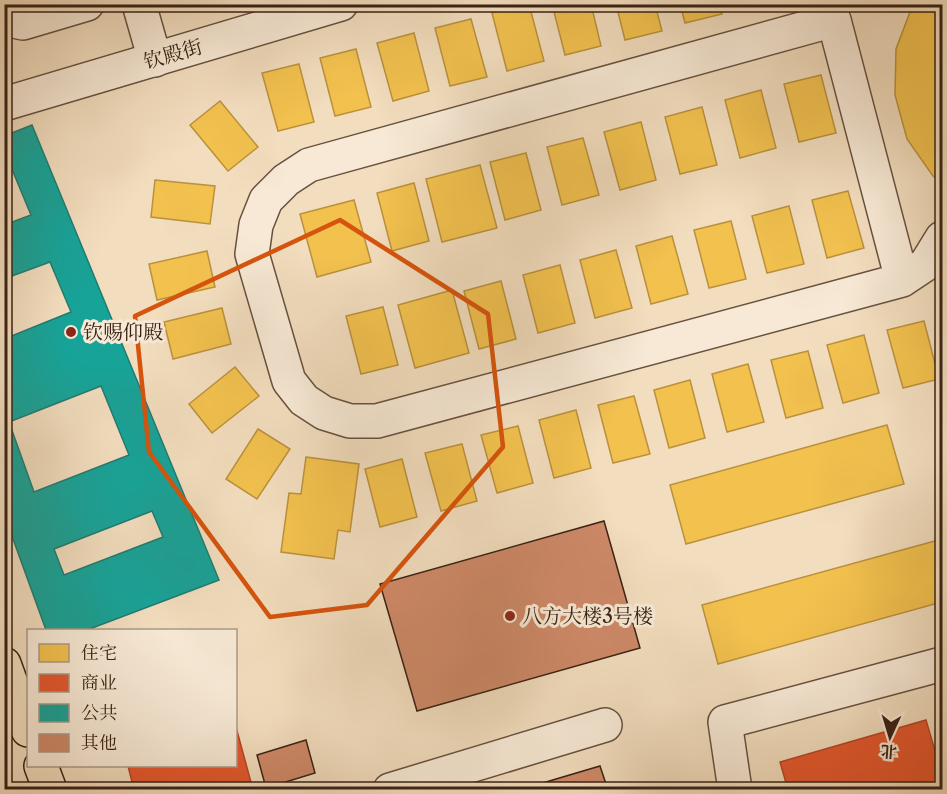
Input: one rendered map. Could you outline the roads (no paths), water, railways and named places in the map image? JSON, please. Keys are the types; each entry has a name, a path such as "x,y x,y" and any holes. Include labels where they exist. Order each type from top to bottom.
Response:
{"main road":[{"path":"4,664 27,727"},
{"path":"42,767 50,789"}],"street":[{"path":"4,19 23,23 87,4"},
{"path":"139,4 155,60"},
{"name":"钦殿街","path":"4,104 341,4"},
{"path":"902,280 834,20 309,165 285,180 266,200 256,225 252,254 289,381 304,400 324,414 350,421 377,421 902,280 926,264 942,238"},
{"path":"735,789 725,723 942,664"},
{"path":"390,789 605,725"}],"place":[{"name":"钦赐仰殿","path":"71,332"},
{"name":"八方大楼3号楼","path":"510,616"}]}
